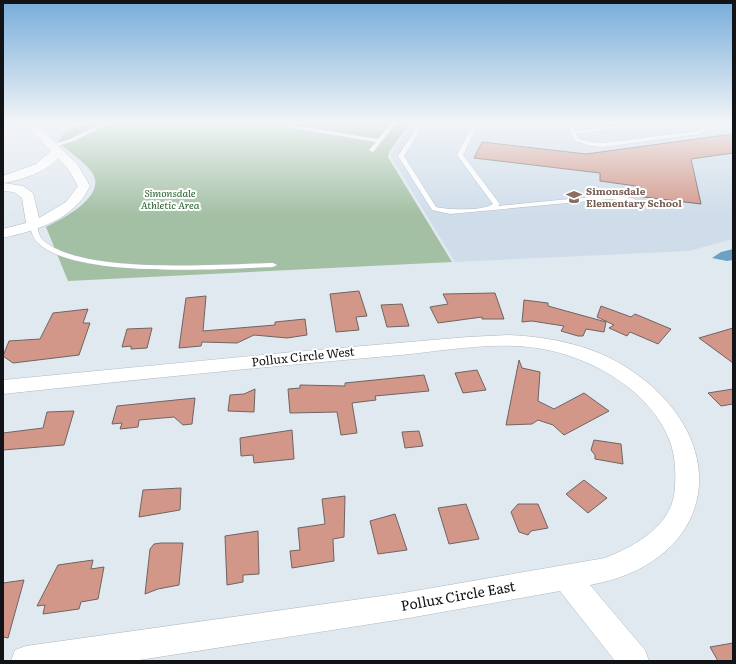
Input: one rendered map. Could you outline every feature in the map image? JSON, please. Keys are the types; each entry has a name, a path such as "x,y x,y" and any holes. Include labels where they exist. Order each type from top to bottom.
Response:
{"street":[{"path":"3,180 42,165 50,160 52,153"},
{"path":"3,234 53,216 74,203 82,194 84,186 73,166 59,153"},
{"path":"3,187 18,189 28,196 33,224"},
{"name":"Pollux Circle West","path":"3,387 363,352 502,341 547,344 570,349 601,362"},
{"name":"Pollux Circle East","path":"26,661 403,606 606,570 637,558 662,540 678,520 687,498 688,470 683,447 670,422 649,396 633,381 601,362"},
{"path":"567,578 634,661"}],"lane":[{"path":"403,153 401,156 432,207 444,212 610,197 633,200"},
{"path":"461,153 460,155 496,201 495,206 487,209"},
{"path":"33,224 36,236 52,250 88,260 142,266 180,268 273,264"}],"shaded area":[{"name":"Simonsdale Elementary School","path":"391,153 733,153 733,239 689,251 455,262 390,155"}],"green space":[{"name":"Simonsdale Athletic Area","path":"72,153 389,153 388,157 452,262 68,281 46,227 82,205 94,189 95,180 91,171"}],"water":[{"path":"733,249 733,260 727,261 712,258 721,252"}],"building":[{"path":"477,153 733,153 691,159 701,204 636,196 636,186 600,181 600,173 474,158"},
{"path":"359,291 367,316 356,317 359,330 336,332 330,294"},
{"path":"495,293 504,319 482,319 482,317 438,323 430,307 448,304 443,294"},
{"path":"206,296 203,331 275,325 275,322 305,319 307,335 287,338 254,335 237,343 202,342 201,346 179,348 186,298"},
{"path":"524,300 548,303 548,306 606,322 604,332 586,329 583,336 578,336 561,331 564,326 532,321 522,322"},
{"path":"402,304 409,326 387,327 381,305"},
{"path":"601,306 631,317 635,314 671,329 658,344 630,332 627,336 609,328 614,325 597,317"},
{"path":"88,309 83,323 90,323 79,355 13,363 3,356 9,341 40,339 53,313"},
{"path":"152,328 147,348 131,349 131,346 122,347 127,329"},
{"path":"733,328 733,363 699,338"},
{"path":"519,360 522,368 540,372 538,401 554,409 584,393 609,411 564,435 553,425 538,420 532,424 506,425"},
{"path":"477,370 486,390 463,393 455,373"},
{"path":"424,375 429,391 375,396 376,400 352,403 357,433 341,435 337,412 290,413 288,389 300,388 300,385 345,386 345,383"},
{"path":"255,389 254,412 228,411 230,395 244,394"},
{"path":"733,389 733,404 721,406 708,393"},
{"path":"195,398 192,424 183,425 174,417 139,420 138,427 120,429 122,423 112,424 117,406"},
{"path":"74,411 64,445 3,450 3,433 43,428 47,412"},
{"path":"292,430 294,459 254,463 253,455 241,456 240,438"},
{"path":"419,431 423,446 405,448 402,432"},
{"path":"594,440 621,444 623,464 595,459 595,455 591,450"},
{"path":"584,480 607,498 588,513 566,494"},
{"path":"181,488 180,510 139,517 143,490"},
{"path":"345,496 344,537 333,539 334,561 292,568 290,551 300,550 298,528 325,524 322,499"},
{"path":"466,504 479,539 449,544 438,508"},
{"path":"518,504 538,504 548,528 531,531 528,535 519,532 511,512"},
{"path":"395,514 407,550 378,554 370,521"},
{"path":"258,531 259,574 243,575 243,582 227,585 225,536"},
{"path":"183,543 179,585 158,589 145,594 150,549 154,544"},
{"path":"93,560 91,569 104,567 98,599 81,602 79,609 43,614 45,605 37,606 58,565"},
{"path":"24,580 8,638 3,637 3,583"},
{"path":"733,643 733,661 718,661 710,647"}],"place":[{"name":"Simonsdale Elementary School","path":"574,197"}]}
